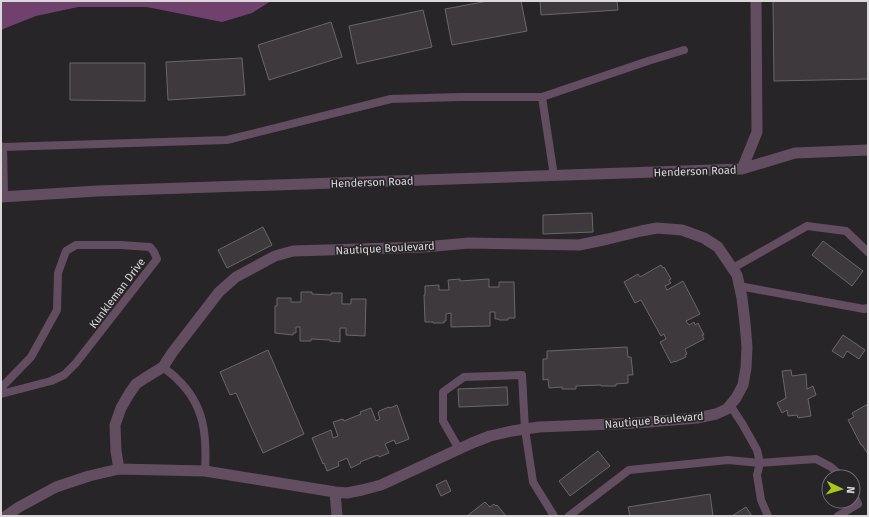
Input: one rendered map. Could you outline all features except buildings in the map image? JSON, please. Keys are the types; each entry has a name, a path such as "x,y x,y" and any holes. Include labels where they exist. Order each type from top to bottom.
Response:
{"street":[{"name":"Henderson Road","path":"742,170 757,132 756,1"},
{"name":"Henderson Road","path":"3,197 105,190 742,170 795,153 868,150"},
{"name":"Nautique Boulevard","path":"6,516 19,507 56,487 89,476 119,469 205,471 347,493 381,485 490,436 539,427 637,424 697,418 716,414 727,409 736,398 743,385 746,368 747,347 745,323 738,275 718,247 704,238 682,230 657,228 579,245 469,243 293,252 275,256 236,277 219,292 162,367 136,384 121,408 115,425 116,451 119,469"},
{"path":"335,492 337,516"}],"lane":[{"path":"3,197 2,146 227,140 391,99 542,97 684,50"},
{"path":"542,97 554,176"},
{"path":"733,268 807,226 846,231 868,252"},
{"name":"Kunkleman Drive","path":"1,388 31,357 57,310 58,273 66,250 76,245 121,245 150,247 157,259 76,363 64,375 51,381 1,394"},
{"path":"739,286 864,309 868,308"},
{"path":"162,367 178,379 196,404 206,435 205,471"},
{"path":"459,449 443,422 443,392 464,377 522,375 525,429 533,482 554,516"},
{"path":"730,405 757,450 760,463 757,475 761,500 768,516"},
{"path":"569,516 629,470 728,460 760,463 816,459 833,469"},
{"path":"838,516 850,509"}],"shaded area":[{"path":"1,1 271,1 252,13 222,22 147,7 78,7 36,16 1,30"}]}
